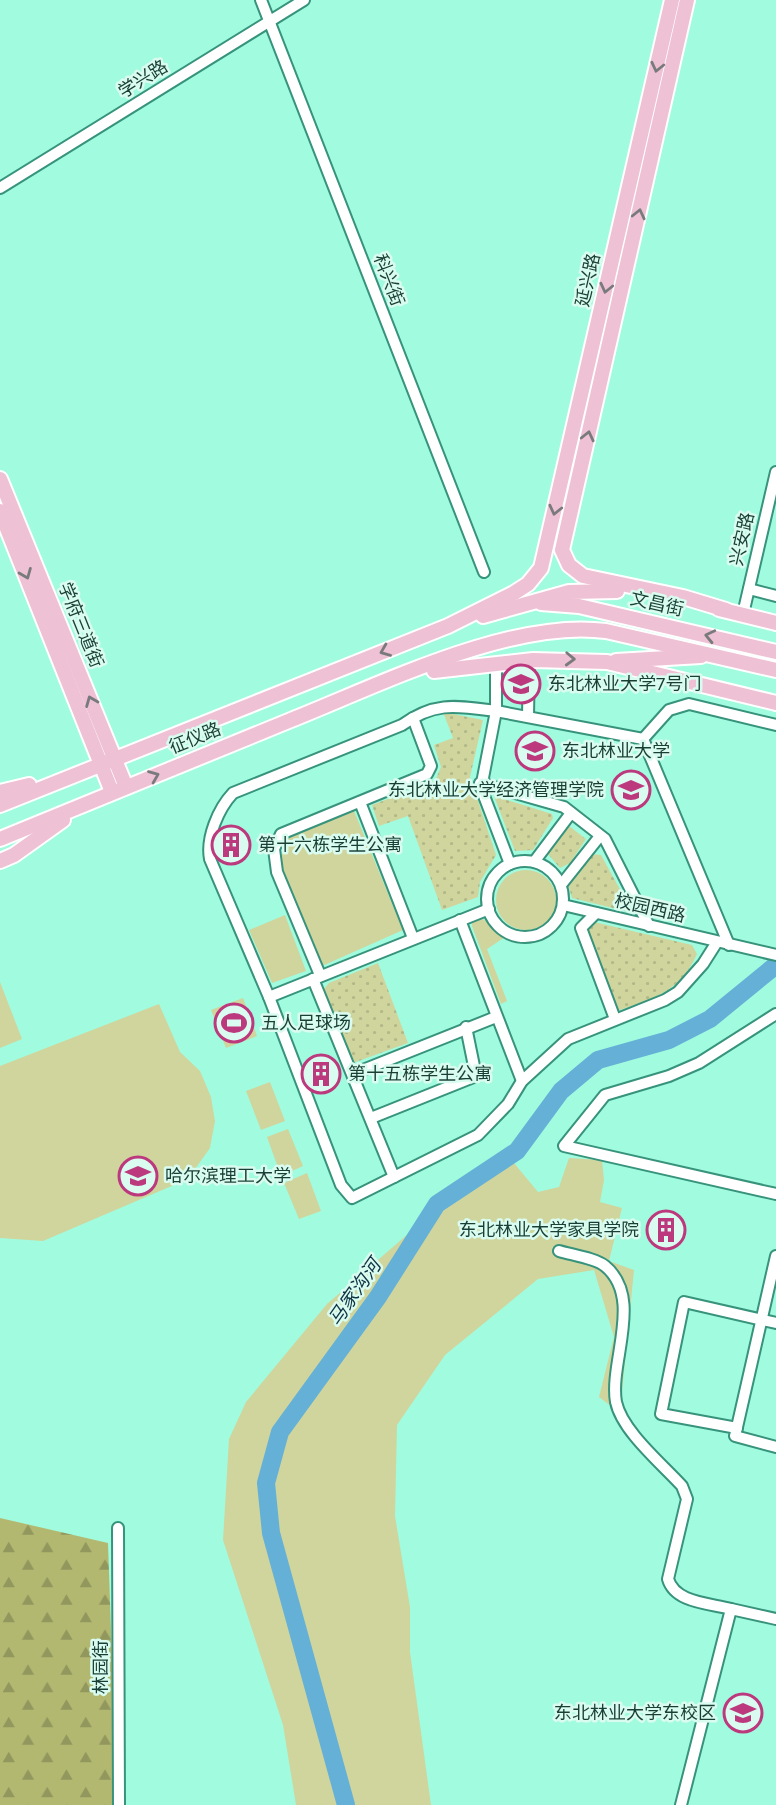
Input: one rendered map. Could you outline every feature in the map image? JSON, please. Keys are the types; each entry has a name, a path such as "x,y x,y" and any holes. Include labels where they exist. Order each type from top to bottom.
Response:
{"main road":[{"name":"延兴路","path":"448,626 514,593 528,584 541,568 672,0"},
{"name":"延兴路","path":"687,0 562,550 569,565 583,576 683,597 726,610"},
{"name":"学府三道街","path":"0,479 119,790"},
{"name":"学府三道街","path":"0,511 108,762"},
{"path":"0,805 448,626 560,593 590,590 627,592 726,610 776,623"},
{"name":"文昌街","path":"528,603 579,606 776,652"},
{"name":"文昌街","path":"405,674 511,638 562,628 606,631 776,670"},
{"path":"608,662 645,657 715,656"},
{"path":"405,674 529,660 572,659 608,662 776,704"},
{"name":"征仪路","path":"0,839 405,674"},
{"path":"0,792 71,775"},
{"path":"0,861 14,855 83,805"}],"street":[{"name":"科兴街","path":"261,0 484,572"},
{"name":"学兴路","path":"0,188 304,0"},
{"name":"兴安路","path":"743,614 776,472"},
{"path":"749,589 776,596"},
{"path":"528,716 529,660"},
{"path":"496,664 496,710 480,783 510,864"},
{"path":"643,739 668,710 689,704 776,725"},
{"path":"643,739 496,710 440,706 402,725 233,793 226,801 208,844 210,859 268,997 345,1194 352,1198 478,1135 508,1104 522,1081 568,1039 658,1004 678,992 717,942"},
{"path":"394,1177 277,872 274,849 281,834 427,774 430,766 413,718"},
{"path":"643,739 729,945"},
{"path":"480,783 564,807 605,839 649,926"},
{"path":"360,802 413,938"},
{"path":"534,862 571,813"},
{"path":"561,886 600,835"},
{"path":"534,862 553,873 561,886 563,905 550,928 527,937 503,929 489,909 489,887 494,878 510,864 534,862"},
{"name":"校园西路","path":"563,905 776,955"},
{"path":"268,997 489,909"},
{"path":"596,913 581,928 615,1019"},
{"path":"460,920 522,1081"},
{"path":"776,1014 699,1063 669,1076 605,1095 564,1146 776,1194"},
{"path":"353,1074 496,1017"},
{"path":"370,1118 475,1076 466,1027"},
{"path":"559,1251 604,1265 616,1282 623,1305 616,1400 622,1420 682,1486 687,1499 668,1578 671,1588 678,1595 776,1619"},
{"path":"776,1256 735,1436 776,1447"},
{"path":"737,1428 661,1414 684,1302 776,1323"},
{"name":"林园街","path":"118,1528 119,1805"},
{"path":"681,1805 731,1609"}],"green space":[{"path":"443,712 483,720 470,777 496,855 480,882 478,897 442,910 408,816 379,826 372,805 435,781 441,767 434,745 453,738"},
{"path":"494,796 552,814 553,818 533,850 515,851"},
{"path":"354,811 403,930 322,966 280,862 286,838"},
{"path":"569,826 586,839 570,863 560,868 547,853"},
{"path":"591,854 601,855 633,913 572,898 568,884"},
{"path":"526,870 543,875 551,883 556,900 551,917 543,925 526,930 509,925 501,917 496,900 501,883 509,875"},
{"path":"285,915 306,971 272,983 249,930"},
{"path":"483,919 505,937 487,949 507,1001 501,1004 472,926 472,922"},
{"path":"594,922 692,945 697,954 683,977 674,985 642,1003 616,1011 584,934 587,927"},
{"path":"378,963 408,1043 353,1063 324,989 329,983"},
{"path":"0,982 22,1039 0,1048"},
{"name":"五人足球场","path":"243,998 257,1036 226,1048 211,1010"},
{"path":"159,1004 180,1052 200,1071 211,1097 215,1121 210,1148 188,1179 43,1241 0,1238 0,1066"},
{"path":"270,1082 285,1121 261,1130 246,1091"},
{"path":"288,1129 303,1166 281,1176 267,1137"},
{"path":"504,1151 538,1192 559,1187 569,1158 602,1160 604,1180 600,1202 622,1208 609,1261 634,1270 620,1412 624,1416 599,1397 614,1337 594,1270 538,1279 445,1355 397,1425 395,1516 410,1607 410,1652 431,1805 296,1805 283,1725 223,1540 229,1439 246,1402 327,1304"},
{"path":"307,1173 321,1211 299,1219 284,1183"},
{"path":"0,1518 108,1543 117,1805 0,1805"}],"waterway":[{"name":"马家沟河","path":"346,1805 271,1533 266,1483 280,1432 378,1297 437,1204 517,1151 561,1091 598,1060 669,1040 710,1019 776,965"}],"place":[{"name":"东北林业大学7号门","path":"521,684"},
{"name":"东北林业大学","path":"535,751"},
{"name":"东北林业大学经济管理学院","path":"631,790"},
{"name":"第十六栋学生公寓","path":"231,845"},
{"name":"五人足球场","path":"234,1023"},
{"name":"第十五栋学生公寓","path":"321,1074"},
{"name":"哈尔滨理工大学","path":"138,1176"},
{"name":"东北林业大学家具学院","path":"666,1230"},
{"name":"东北林业大学东校区","path":"743,1713"}]}
